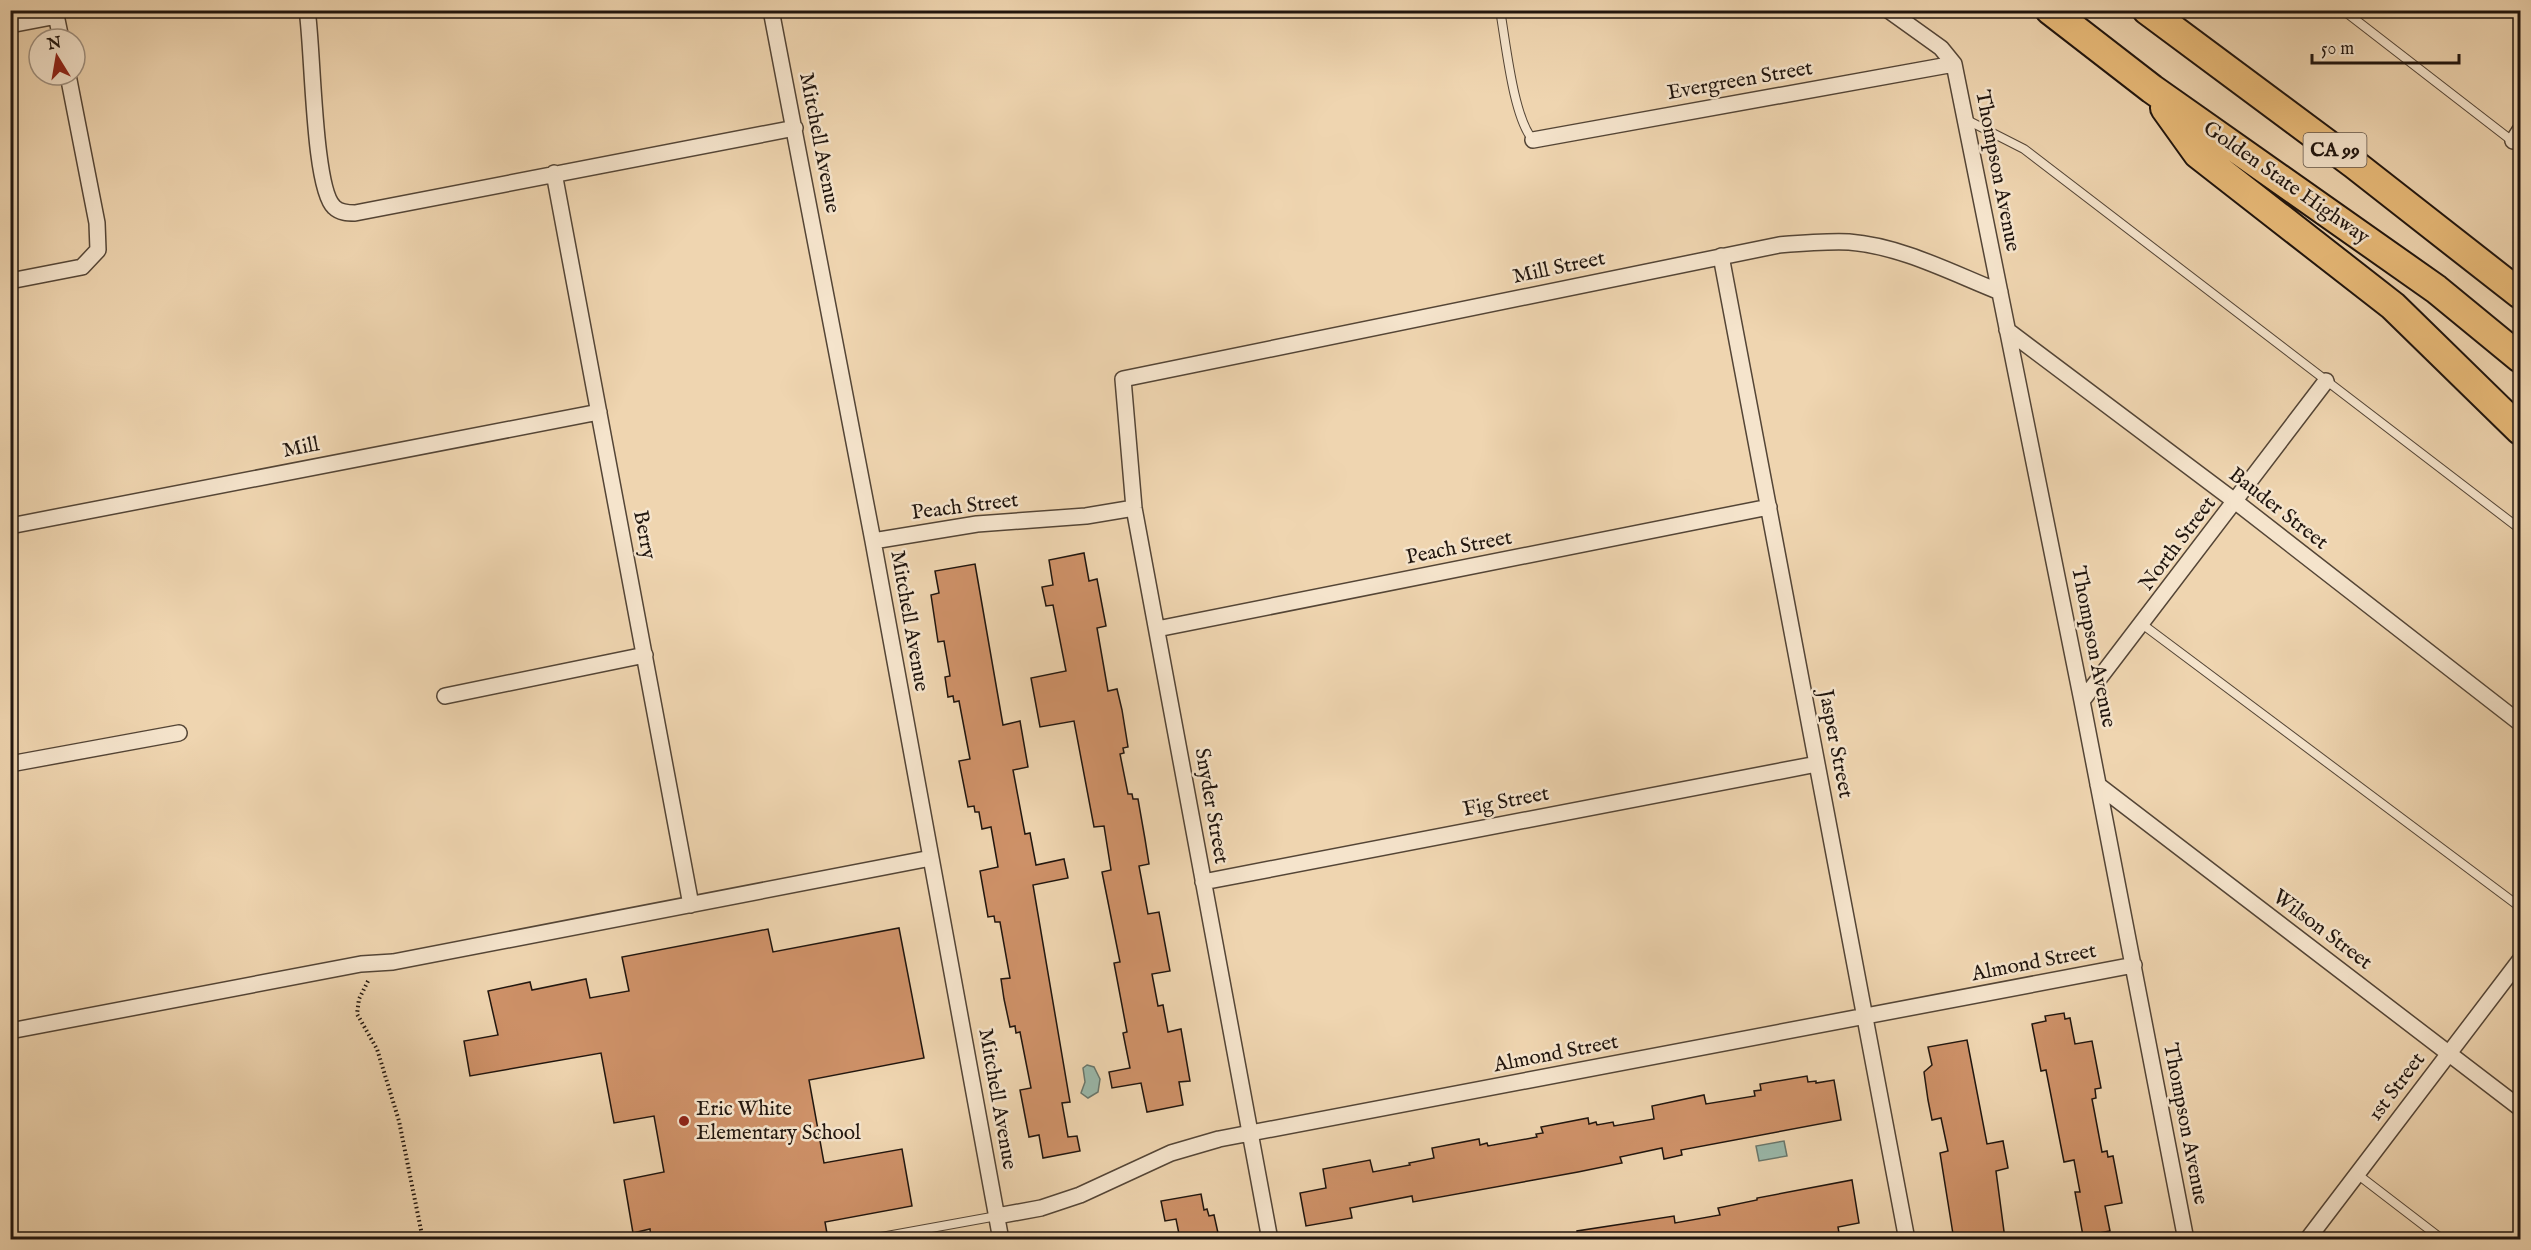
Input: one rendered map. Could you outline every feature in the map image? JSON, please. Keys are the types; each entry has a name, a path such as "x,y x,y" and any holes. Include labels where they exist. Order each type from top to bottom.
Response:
{"highway":[{"name":"Golden State Highway","path":"2050,10 2152,89 2436,289 2520,358"},
{"name":"CA 99","path":"2147,10 2354,164 2520,294"},
{"path":"2152,89 2198,154 2393,306 2520,430"},
{"path":"2354,164 2520,274"}],"street":[{"path":"307,10 318,154 329,201 334,208 343,212 356,213 795,128"},
{"name":"Mitchell Avenue","path":"771,10 873,542 1001,1239"},
{"path":"1888,10 1941,48 1954,64"},
{"path":"10,25 56,13"},
{"name":"Evergreen Street","path":"1533,140 1954,64"},
{"name":"Thompson Avenue","path":"1954,64 2082,701 2186,1239"},
{"path":"10,281 82,267 98,250 97,223 70,87"},
{"name":"Berry","path":"554,173 691,905"},
{"name":"Mill Street","path":"1123,379 1779,245 1818,242 1851,243 1881,248 1920,260 2000,292"},
{"name":"Jasper Street","path":"1721,256 1907,1239"},
{"name":"Bauder Street","path":"2007,330 2236,502 2520,723"},
{"name":"Snyder Street","path":"1123,379 1134,508 1270,1239"},
{"name":"North Street","path":"2082,701 2326,381"},
{"name":"Mill","path":"10,526 599,412"},
{"name":"Peach Street","path":"1157,629 1769,507"},
{"name":"Peach Street","path":"873,542 977,524 1086,516 1134,508"},
{"path":"445,696 645,655"},
{"path":"10,765 179,732"},
{"name":"Fig Street","path":"1203,882 1817,764"},
{"name":"Wilson Street","path":"2098,785 2520,1108"},
{"path":"10,1031 361,964 378,963 691,905 931,858"},
{"name":"1st Street","path":"2307,1239 2520,960"},
{"name":"Almond Street","path":"997,1216 1041,1208 1080,1195 1171,1153 1251,1133 2133,965"}],"lane":[{"path":"1500,10 1518,104 1525,131 1533,140"},
{"path":"2343,10 2518,139"},
{"path":"1967,120 2024,148 2520,529"},
{"path":"2142,624 2520,908"},
{"path":"2357,1174 2443,1239"},
{"path":"865,1239 997,1216"}],"path":[{"path":"378,963 359,999 357,1014 377,1049 399,1121 423,1239"}],"shaded area":[{"path":"1087,1065 1094,1067 1100,1079 1098,1092 1088,1098 1081,1093 1085,1082 1083,1068"},
{"path":"1784,1141 1787,1156 1759,1161 1756,1146"}],"building":[{"path":"1084,553 1089,581 1097,579 1106,626 1097,628 1108,691 1117,689 1122,710 1128,747 1123,748 1124,753 1120,754 1128,794 1132,794 1133,799 1138,799 1149,864 1139,866 1148,914 1159,912 1170,971 1152,974 1158,1006 1163,1005 1168,1032 1181,1029 1190,1081 1179,1082 1183,1105 1147,1112 1141,1083 1112,1088 1109,1072 1130,1068 1123,1033 1127,1032 1114,963 1120,962 1102,872 1111,870 1104,826 1094,827 1074,721 1040,727 1031,678 1066,671 1053,605 1046,606 1042,587 1053,585 1049,560"},
{"path":"975,564 1003,725 1020,721 1028,767 1013,770 1025,834 1030,833 1036,865 1064,859 1068,878 1033,885 1070,1102 1062,1103 1068,1137 1077,1136 1080,1151 1043,1158 1039,1135 1029,1137 1020,1090 1031,1088 1020,1032 1016,1033 1015,1026 1010,1027 1004,999 1001,979 1010,978 1000,922 995,922 994,916 988,917 980,871 998,867 991,827 982,829 979,812 975,812 974,806 968,807 959,761 970,759 959,701 954,702 953,696 948,697 945,677 950,676 944,641 938,642 931,595 939,593 935,571"},
{"path":"899,928 924,1058 809,1080 824,1163 902,1149 912,1206 825,1222 828,1239 651,1239 650,1229 633,1233 624,1180 664,1172 654,1116 614,1123 601,1053 470,1076 464,1041 498,1035 488,991 530,982 532,990 586,979 590,998 629,991 622,957 768,929 773,952"},
{"path":"2064,1013 2065,1019 2070,1018 2075,1044 2092,1041 2101,1088 2095,1089 2096,1098 2092,1099 2102,1152 2107,1151 2108,1157 2113,1156 2122,1203 2105,1206 2110,1231 2083,1236 2075,1192 2080,1192 2074,1160 2064,1162 2046,1070 2041,1071 2032,1024 2046,1021 2045,1016"},
{"path":"1967,1040 1987,1144 2003,1141 2008,1168 1996,1171 2005,1239 1960,1239 1959,1233 1953,1234 1940,1153 1948,1151 1941,1118 1932,1120 1924,1072 1932,1065 1928,1047"},
{"path":"1807,1076 1808,1082 1834,1080 1841,1120 1681,1150 1682,1155 1664,1159 1662,1148 1620,1157 1622,1163 1578,1172 1413,1202 1412,1196 1350,1208 1352,1218 1306,1226 1300,1193 1326,1188 1323,1169 1370,1160 1373,1172 1410,1165 1409,1163 1434,1158 1432,1148 1479,1139 1480,1145 1487,1143 1488,1146 1537,1137 1536,1134 1543,1133 1541,1127 1588,1118 1589,1124 1613,1122 1614,1126 1654,1119 1652,1106 1704,1095 1706,1104 1755,1096 1754,1091 1761,1090 1760,1084"},
{"path":"1852,1180 1859,1223 1838,1227 1839,1233 1811,1239 1791,1239 1790,1235 1783,1237 1782,1233 1750,1239 1578,1239 1577,1231 1674,1216 1675,1223 1720,1215 1718,1208 1757,1200 1757,1198"},
{"path":"1201,1194 1204,1210 1207,1209 1209,1216 1214,1215 1218,1233 1180,1239 1176,1219 1165,1221 1161,1201"}],"place":[{"name":"Eric White Elementary School","path":"684,1121"}]}
